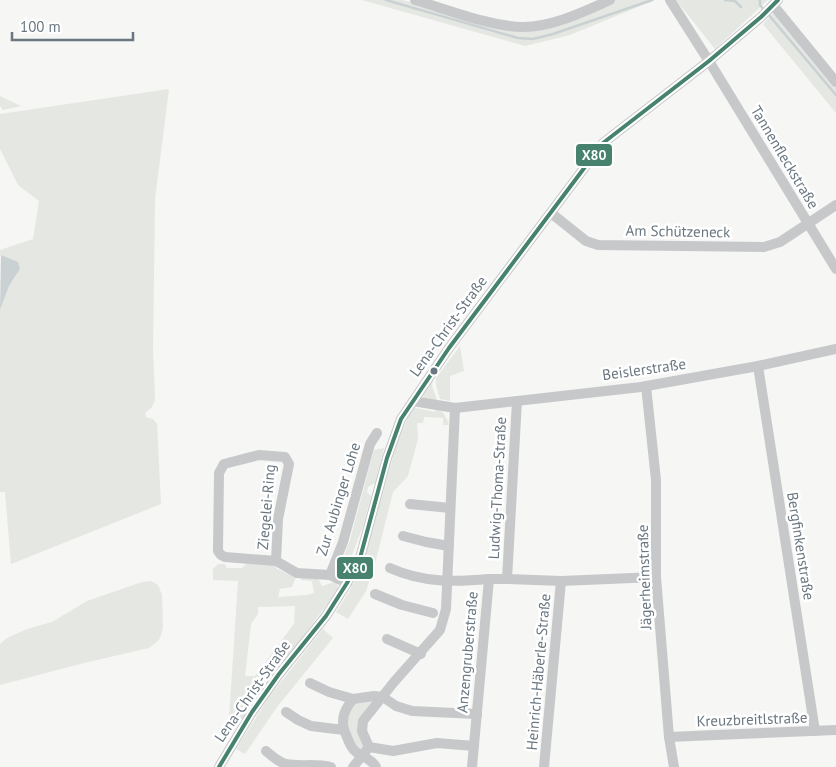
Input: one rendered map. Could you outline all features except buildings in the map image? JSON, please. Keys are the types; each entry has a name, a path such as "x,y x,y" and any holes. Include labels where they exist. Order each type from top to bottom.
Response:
{"street":[{"path":"415,0 495,23 522,27 546,24 610,0"},
{"name":"Tannenfleckstraße","path":"670,0 836,270"},
{"path":"773,4 836,82"},
{"name":"Lena-Christ-Straße","path":"218,767 252,712 279,674 326,616 347,583 360,558 387,458 401,419 452,343 603,143 709,61 761,17 773,4"},
{"name":"Am Schützeneck","path":"551,213 586,241 598,245 764,247 780,242 836,205"},
{"name":"Beislerstraße","path":"413,401 455,408 646,386 758,366 836,348"},
{"name":"Bergfinkenstraße","path":"758,366 815,731"},
{"name":"Jägerheimstraße","path":"646,386 656,480 656,577 669,737 674,767"},
{"name":"Ludwig-Thoma-Straße","path":"517,401 507,579 561,580 656,577"},
{"path":"376,767 366,752 362,730 363,721 394,682 421,654 440,630 446,610 455,408"},
{"name":"Zur Aubinger Lohe","path":"330,575 343,542 370,444 377,433"},
{"name":"Ziegelei-Ring","path":"276,561 278,518 288,468 287,460 280,456 260,455 224,464 219,473 218,551 221,556 225,558 276,561 296,573 330,575 347,583"},
{"path":"410,504 450,508"},
{"path":"403,536 449,546"},
{"path":"390,568 415,578 447,582 489,579"},
{"name":"Anzengruberstraße","path":"472,767 489,579 507,579"},
{"name":"Heinrich-Häberle-Straße","path":"544,767 561,580"},
{"path":"375,594 402,605 433,613"},
{"path":"433,613 446,596"},
{"path":"433,613 440,630"},
{"path":"387,639 421,654"},
{"path":"310,682 330,692 353,699 374,696 383,697 396,706 412,711 476,714"},
{"path":"353,699 346,709 342,722 350,747 356,752 394,751 437,743 474,746"},
{"path":"286,712 311,726 344,730"},
{"name":"Kreuzbreitlstraße","path":"669,737 836,730"},
{"path":"266,751 277,760 287,764 320,764 330,767"},
{"path":"353,767 366,752"}],"shaded area":[{"path":"362,0 402,0 530,30 614,0 655,0 570,35 525,46"},
{"path":"676,0 768,0 715,49"},
{"path":"775,11 836,86 836,113 763,24"},
{"path":"169,89 155,199 153,350 155,400 152,407 145,413 146,417 153,419 157,424 161,504 11,564 5,492 0,492 0,310 9,286 20,269 0,256 0,250 33,239 39,201 18,185 0,149 0,114"},
{"path":"0,96 21,106 3,110 0,106"},
{"path":"1,255 18,262 20,269 9,286 0,310"},
{"path":"460,346 464,371 450,376 450,401 440,399 436,378"},
{"path":"433,379 432,386 437,400 422,396"},
{"path":"415,408 435,412 436,409 441,411 449,425 443,425 443,418 424,417 423,423 417,423 418,439 408,476 393,492 366,591 348,619 336,612 349,592 364,560 395,450 410,412"},
{"path":"384,448 375,483 368,487 367,492 371,496 363,526 344,576 337,574 350,540 374,450"},
{"path":"218,564 225,564 227,568 242,568 246,564 273,564 277,569 296,577 292,587 280,589 278,597 314,593 312,581 301,580 300,577 318,578 322,586 334,582 337,583 339,589 265,686 232,734 228,734 238,581 213,580 213,569","holes":["295,606 294,624 255,676 245,676 251,624 258,614 258,607"]},
{"path":"151,581 158,585 162,595 163,629 159,640 149,648 0,685 0,644 7,638 27,629 52,622 87,601 142,582"},
{"path":"323,629 333,638 277,707 245,754 236,749 269,697"},
{"path":"380,698 368,710 361,740 364,748 358,750 345,730 347,710 354,700"}],"waterway":[{"path":"386,0 518,38 533,39 652,0"},
{"path":"725,0 735,1 741,7"},
{"path":"760,0 760,5 764,10"},
{"path":"768,14 836,95"}],"transit line":[{"name":"X80","path":"219,767 252,712 279,674 326,616 347,583 360,558 387,458 401,419 449,348 603,143 709,61 778,0"}]}
